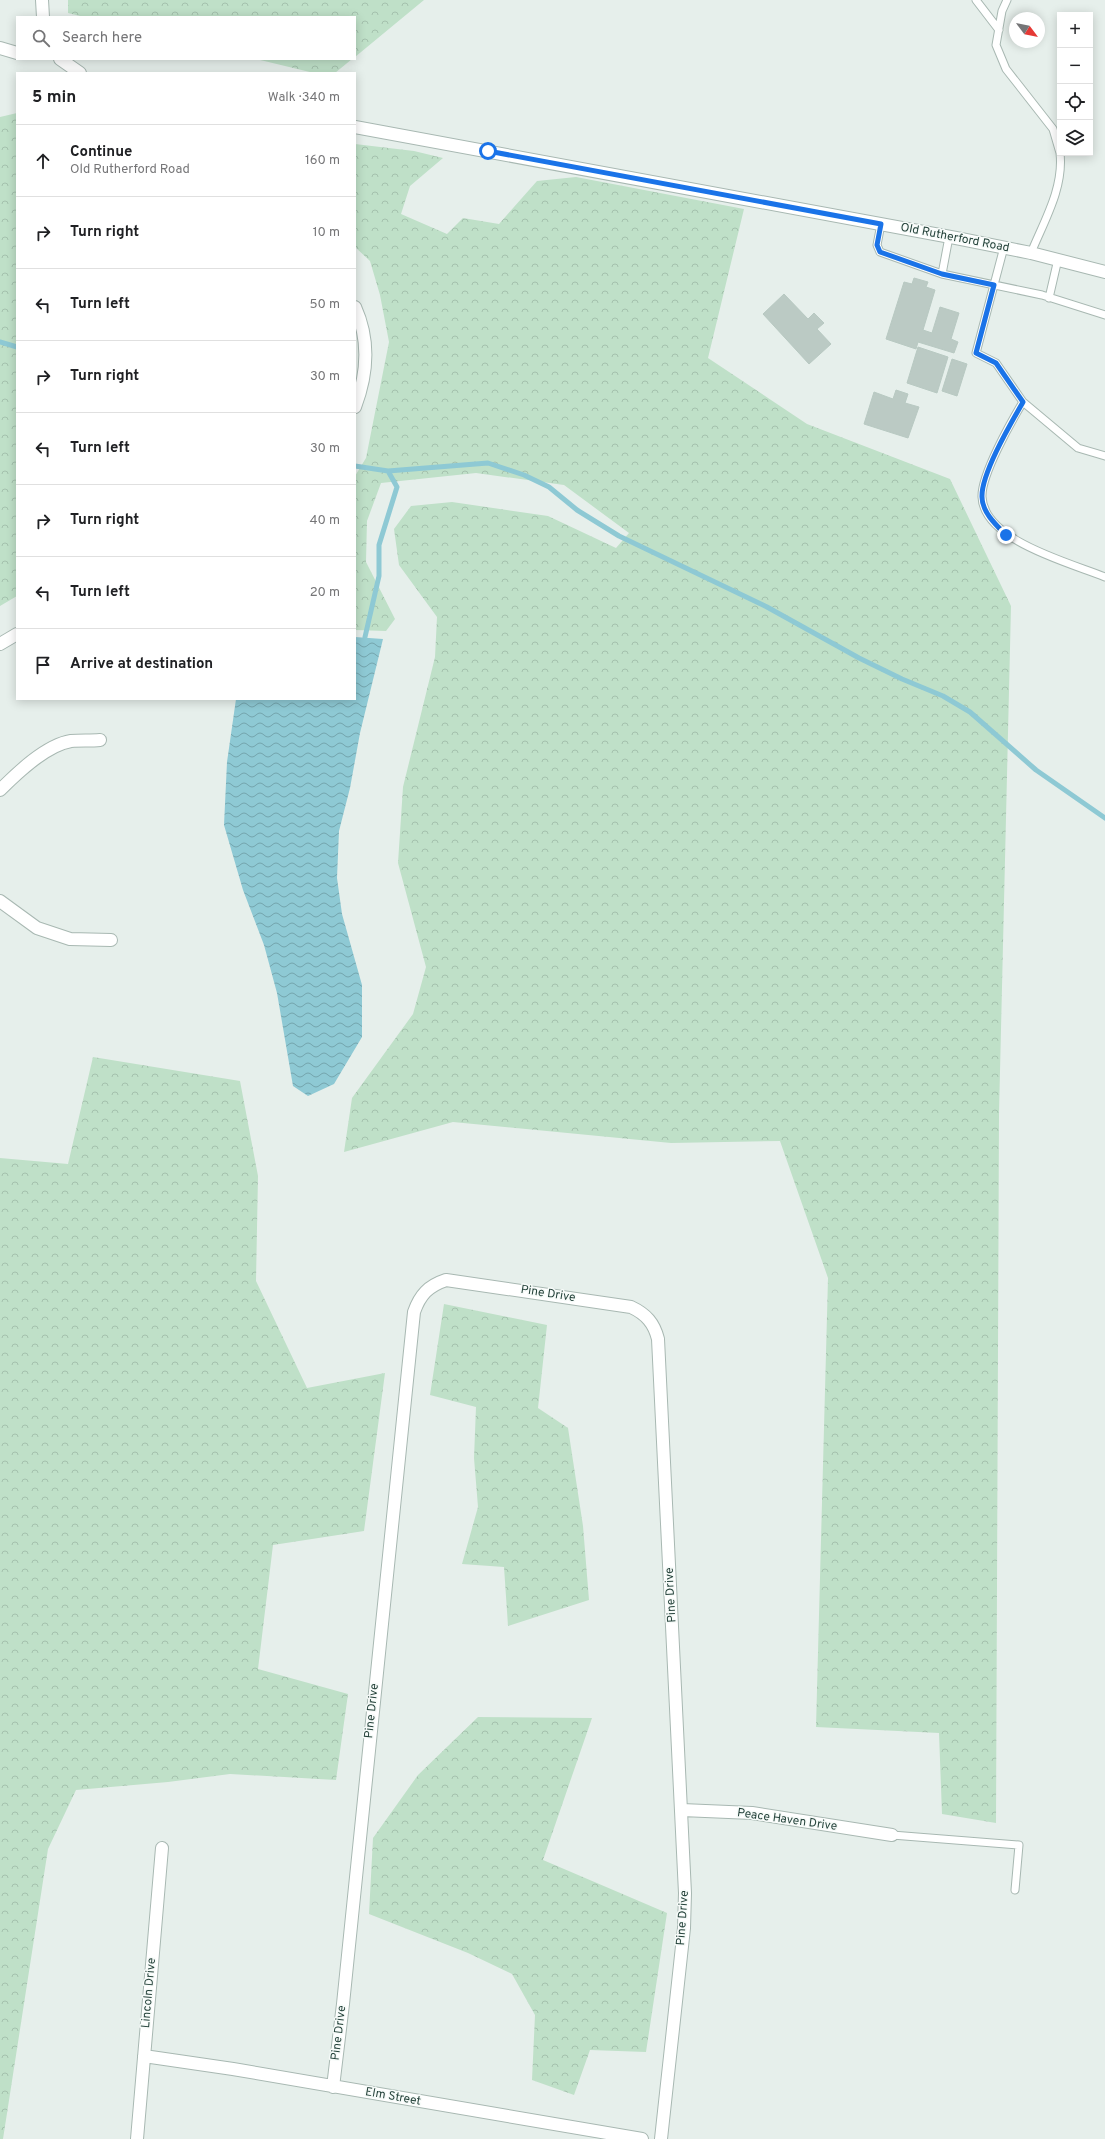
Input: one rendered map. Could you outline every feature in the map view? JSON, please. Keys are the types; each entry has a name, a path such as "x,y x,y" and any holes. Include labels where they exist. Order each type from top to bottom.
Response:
{"street":[{"path":"42,0 43,16"},
{"path":"0,48 16,53"},
{"path":"61,60 79,72"},
{"name":"Old Rutherford Road","path":"356,127 950,236 1058,259 1105,272"},
{"path":"356,309 360,319 366,352 365,374 356,404"},
{"path":"0,644 16,635"},
{"path":"0,790 22,766 54,748 70,741 100,740"},
{"path":"0,901 37,928 70,939 111,940"},
{"name":"Pine Drive","path":"333,2087 343,2004 414,1312 419,1299 424,1292 437,1283 446,1280 630,1307 646,1316 656,1332 666,1480 685,1865 684,1928 661,2139"},
{"name":"Peace Haven Drive","path":"682,1810 752,1813 892,1835"},
{"name":"Lincoln Drive","path":"137,2139 162,1848"},
{"name":"Elm Street","path":"144,2056 642,2139"}],"lane":[{"path":"976,0 999,30"},
{"path":"1007,0 1002,11 996,45 1006,69 1053,129 1057,143"},
{"path":"1031,253 1056,193 1061,164 1060,156"},
{"path":"881,224 877,245 880,252 942,274 1049,298 1105,315"},
{"path":"942,274 950,236"},
{"path":"1004,247 976,353 996,363 1023,402 1078,448 1105,456"},
{"path":"1049,298 1058,259"},
{"path":"1023,402 987,474 982,498 986,510 998,527 1019,542 1105,577"},
{"path":"892,1835 1020,1845 1015,1890"}],"green space":[{"path":"68,0 424,0 356,56 356,16 80,16 68,13"},
{"path":"260,60 351,60 336,72 310,72"},
{"path":"16,113 16,597 0,606 0,117"},
{"path":"356,144 414,151 443,158 410,186 401,214 447,234 463,218 499,224 537,181 576,177 744,209 708,358 807,424 950,479 1011,606 999,1114 996,1823 942,1814 939,1733 816,1727 828,1278 780,1141 671,1143 453,1122 344,1152 352,1098 413,1014 426,967 398,863 403,787 435,657 437,617 399,565 394,529 411,506 452,502 548,516 616,548 629,533 564,485 476,473 381,483 367,521 366,562 395,619 386,631 356,630 356,474 366,458 389,342 380,295 370,261 356,248"},
{"path":"93,1057 240,1081 258,1176 256,1281 307,1388 385,1373 364,1531 273,1545 258,1669 348,1694 336,1780 230,1774 168,1782 76,1790 48,1849 3,2139 0,2139 0,1158 68,1164"},
{"path":"444,1304 547,1325 538,1408 568,1428 583,1526 589,1600 508,1626 504,1567 462,1564 478,1507 474,1458 476,1407 430,1395"},
{"path":"478,1717 592,1718 543,1860 667,1913 646,2052 590,2050 574,2095 532,2080 535,2015 512,1974 468,1953 369,1914 373,1838 418,1775"}],"water":[{"path":"356,637 383,639 360,733 350,788 339,831 337,878 342,914 362,985 362,1037 334,1084 308,1096 293,1086 277,993 264,945 243,890 224,825 227,762 236,700 356,700"}],"building":[{"path":"914,278 928,282 926,287 935,290 923,330 932,333 940,307 959,313 951,339 958,342 954,353 918,342 916,349 886,339 904,282 912,284"},
{"path":"784,294 808,319 814,313 824,323 817,329 831,344 809,364 763,314"},
{"path":"918,347 948,357 937,393 907,383"},
{"path":"952,359 967,364 957,396 942,391"},
{"path":"896,390 908,394 905,403 919,407 908,438 864,424 874,392 893,399"}],"waterway":[{"path":"0,342 16,347"},
{"path":"356,466 388,471 488,463 524,475 549,487 577,510 619,536 767,607 859,658 902,679 943,696 970,712 1036,770 1105,818"},
{"path":"365,637 379,576 379,545 397,487 388,471"}],"route":[{"path":"488,151 881,224 877,245 880,252 942,274 994,285 976,353 991,359 1002,369 1023,402 987,474 982,498 986,510 992,520 1006,535"}]}
